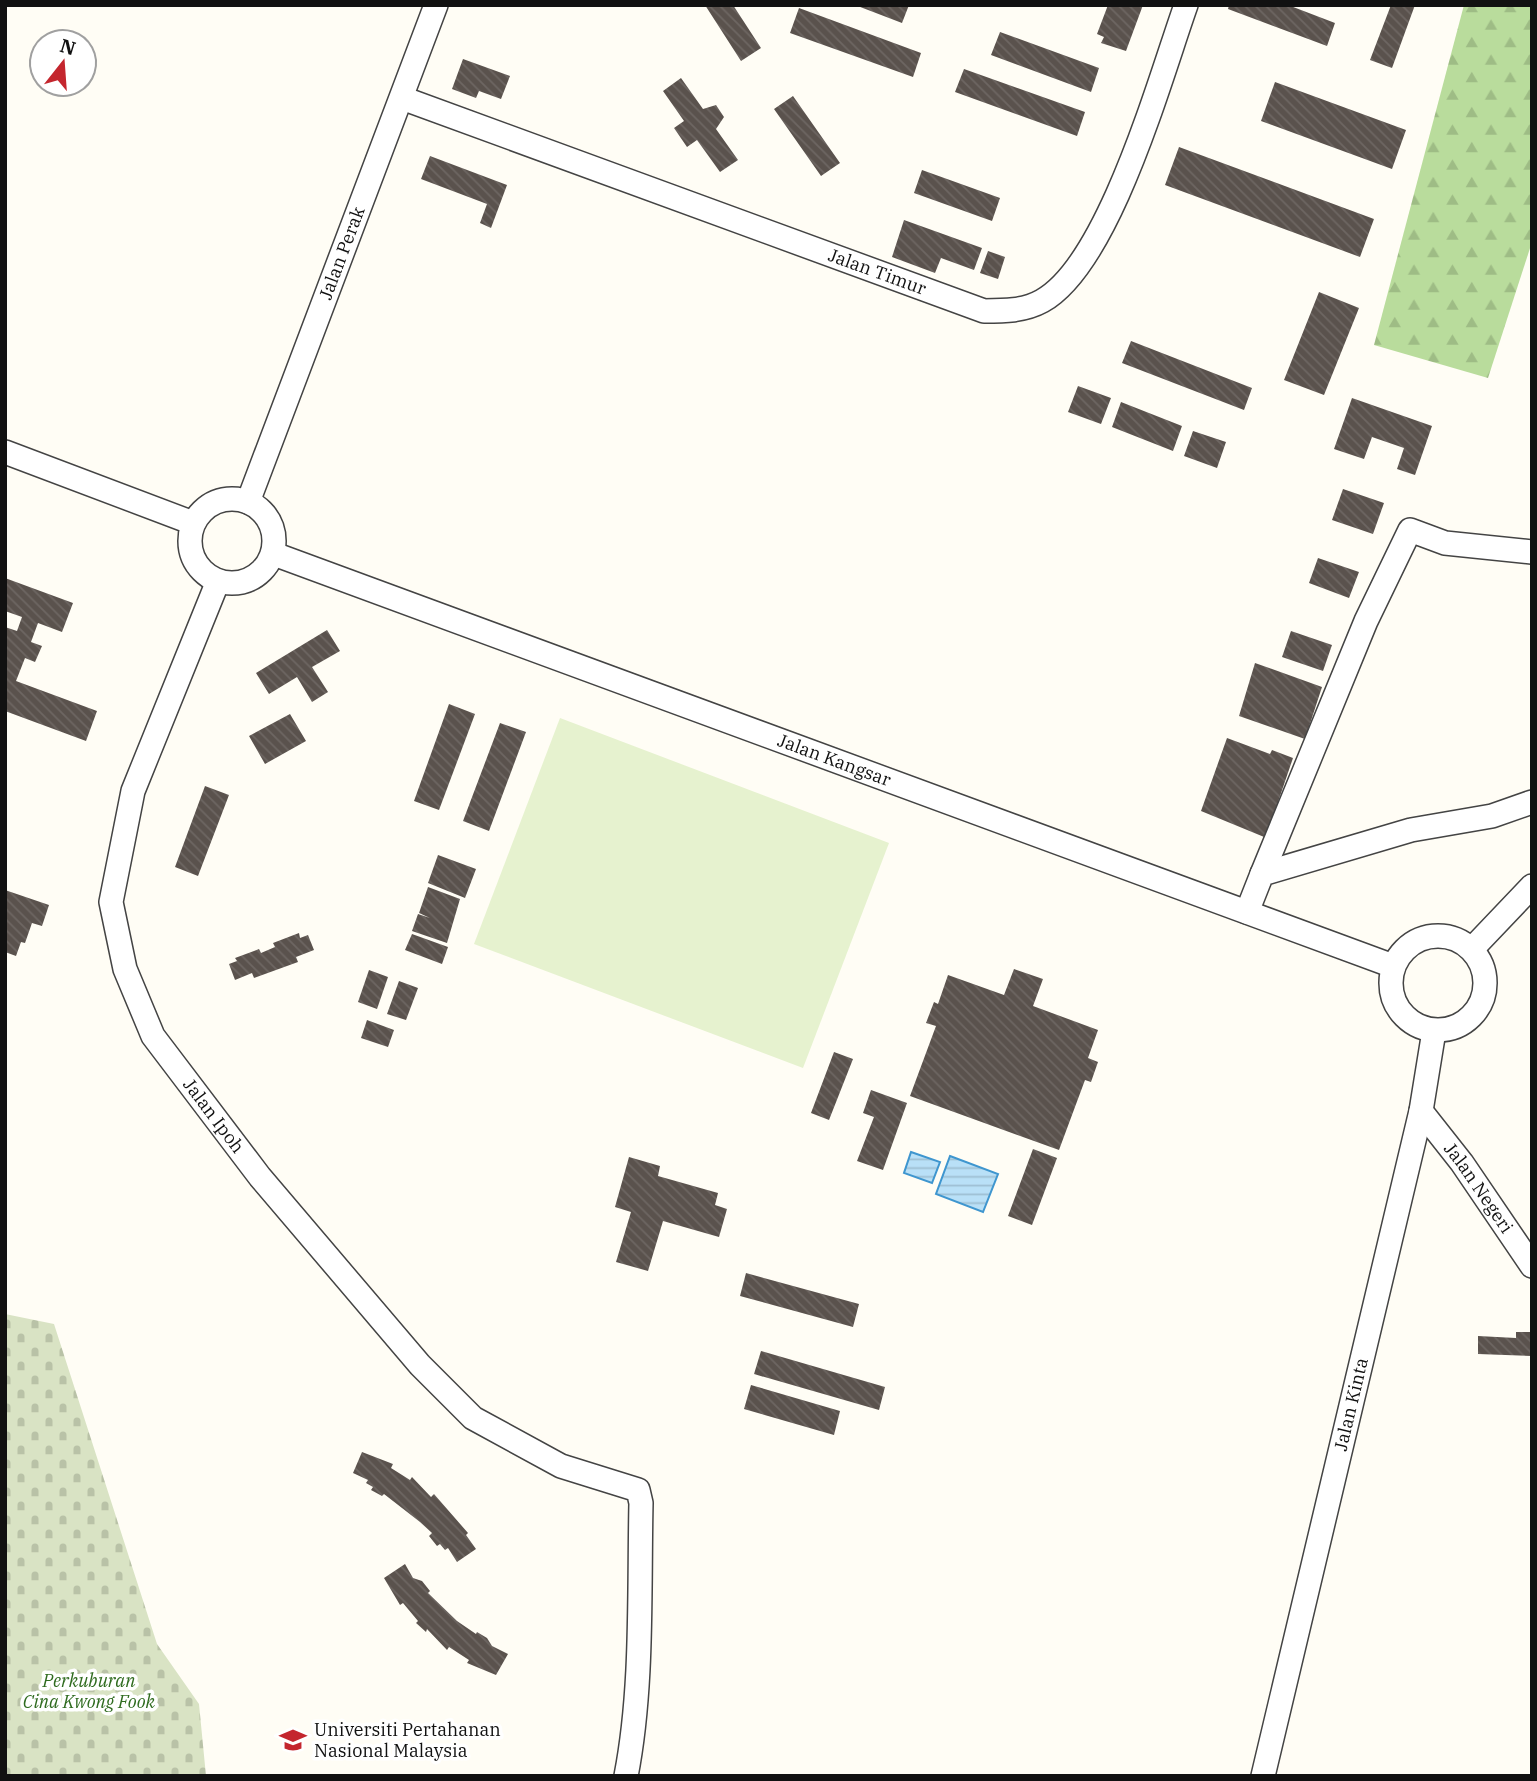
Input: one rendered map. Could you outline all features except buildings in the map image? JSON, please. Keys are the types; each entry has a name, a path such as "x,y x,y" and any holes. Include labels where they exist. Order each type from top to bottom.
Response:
{"street":[{"name":"Jalan Perak","path":"248,502 436,5"},
{"name":"Jalan Timur","path":"402,98 984,311 1014,311 1042,301 1070,277 1091,247 1128,169 1186,5"},
{"path":"5,452 193,523"},
{"path":"226,499 248,502 268,516 274,535 274,554 261,572 248,580 233,583 218,581 198,567 192,555 189,541 193,523 201,511 213,503 226,499"},
{"path":"1247,912 1366,621 1410,530 1445,543 1532,552"},
{"name":"Jalan Kangsar","path":"274,554 1393,966"},
{"name":"Jalan Ipoh","path":"218,581 133,791 111,902 125,969 153,1036 260,1177 420,1365 474,1418 561,1466 638,1490 641,1503 638,1611 632,1746 626,1776"},
{"path":"1262,874 1411,830 1492,816 1532,802"},
{"path":"1472,949 1532,886"},
{"path":"1443,936 1459,940 1472,949 1482,963 1486,985 1482,1005 1468,1021 1453,1029 1434,1031 1418,1027 1399,1011 1392,996 1393,966 1402,952 1426,937 1443,936"},
{"name":"Jalan Kinta","path":"1263,1776 1421,1111 1434,1031"},
{"name":"Jalan Negeri","path":"1421,1111 1462,1163 1532,1266"}],"green space":[{"path":"1464,5 1532,5 1532,242 1488,378 1374,345"},
{"path":"560,718 889,843 803,1068 474,944"},
{"name":"Perkuburan Cina Kwong Fook","path":"5,1314 54,1324 157,1644 199,1704 206,1776 5,1776"}],"water":[{"path":"911,1152 940,1162 932,1183 904,1173"},
{"path":"950,1156 998,1174 983,1212 936,1194"}],"place":[{"name":"Universiti Pertahanan Nasional Malaysia","path":"293,1740"}]}
